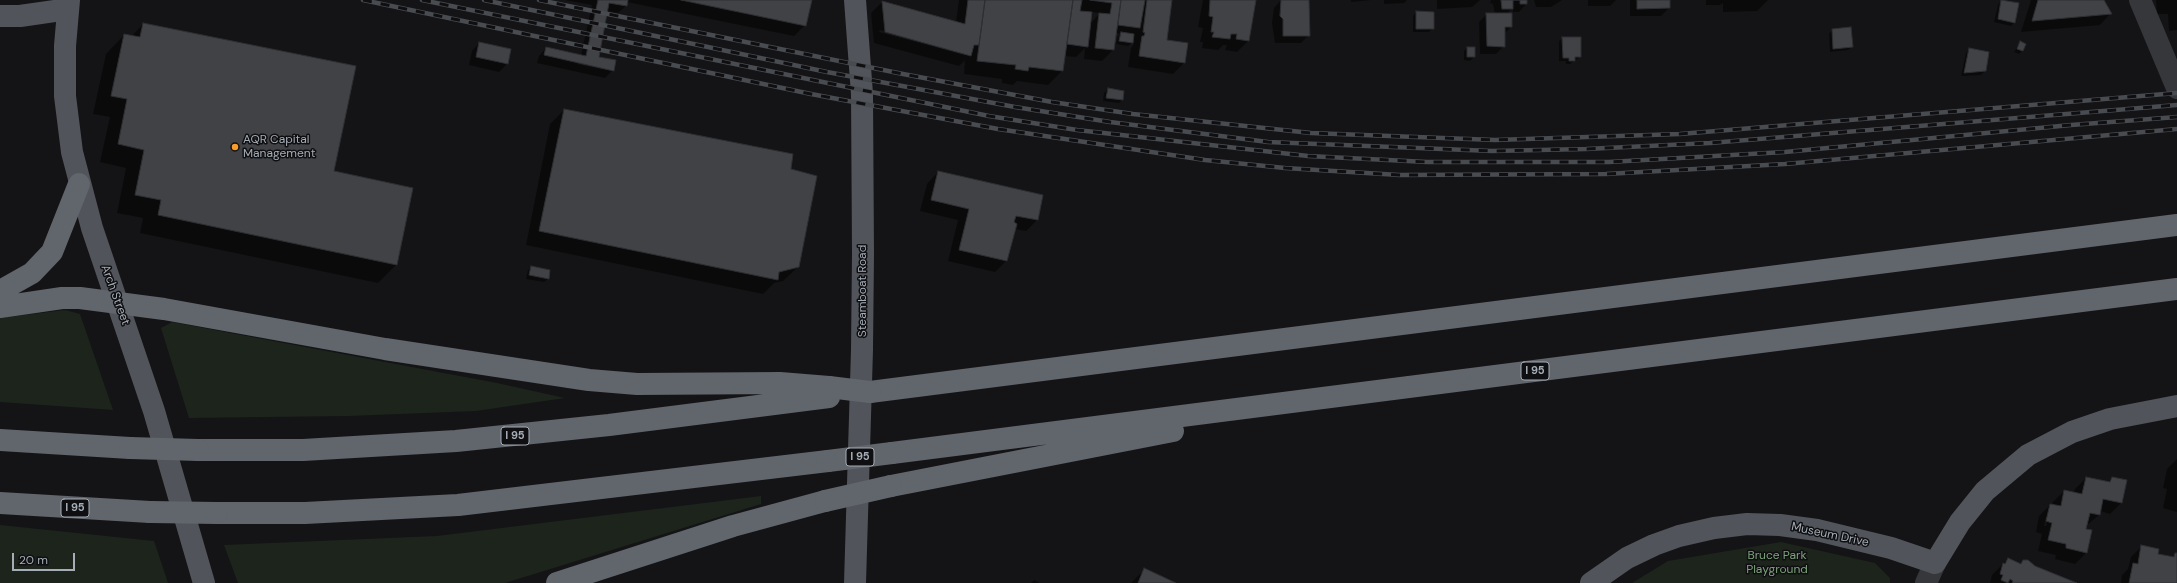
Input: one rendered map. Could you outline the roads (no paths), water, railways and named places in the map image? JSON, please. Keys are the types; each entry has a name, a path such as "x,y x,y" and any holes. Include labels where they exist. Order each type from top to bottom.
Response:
{"highway":[{"path":"0,291 32,273 52,252 80,184"},
{"path":"0,307 62,298 117,302 491,366 589,380 637,384 780,383 829,392 870,392 2177,225"},
{"name":"I 95","path":"0,503 150,512 217,513 328,512 458,505 892,453 2177,289"},
{"name":"I 95","path":"0,440 130,448 198,450 303,450 456,441 601,426 829,392"},
{"path":"557,583 726,528 826,501 891,486 1370,392"}],"main road":[{"name":"Steamboat Road","path":"855,0 862,94 863,254 862,350 855,583"},
{"path":"0,16 20,16 69,4"},
{"name":"Arch Street","path":"69,4 65,46 65,101 68,130 80,184 94,236 154,411 204,583"},
{"path":"1935,563 1960,522 1985,491 2028,455 2072,432 2110,419 2177,406"},
{"name":"Museum Drive","path":"1591,583 1627,558 1654,545 1680,536 1714,528 1747,524 1780,525 1817,530 1891,548 1935,563"}],"street":[{"path":"2140,0 2177,88"},
{"path":"1926,583 1935,563"}],"railway":[{"path":"363,0 811,94 998,129 1205,160 1285,168 1399,175 1606,174 1785,164 2177,129"},
{"path":"422,0 989,116 1077,130 1308,156 1427,162 1609,162 1785,152 2071,125 2177,117"},
{"path":"484,0 827,72 1015,107 1110,122 1268,142 1492,151 1586,149 1710,143 2177,105"},
{"path":"539,0 903,74 1052,102 1133,114 1311,133 1495,140 1680,134 2177,93"}],"place":[{"name":"AQR Capital Management","path":"235,147"}],"park label":[{"name":"Bruce Park Playground","path":"1777,563"}]}
